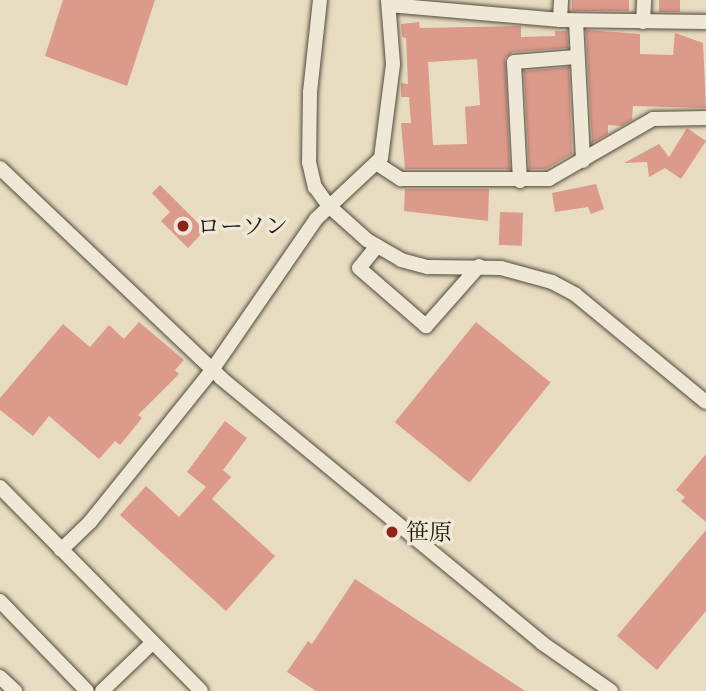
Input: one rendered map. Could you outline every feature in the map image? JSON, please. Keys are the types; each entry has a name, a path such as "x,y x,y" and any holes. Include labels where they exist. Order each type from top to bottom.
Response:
{"street":[{"path":"320,0 310,92 309,162 315,187 328,206 377,246 421,265 480,266 536,275 576,295 706,402"},
{"path":"559,20 561,0"},
{"path":"643,22 644,0"},
{"path":"61,550 90,522 212,370 328,206 376,163 383,148 393,64 388,2 478,5 559,20 706,22"},
{"path":"576,20 583,161"},
{"path":"520,181 514,62 576,57"},
{"path":"376,163 401,179 549,180 653,119 706,118"},
{"path":"0,168 212,370 542,643 611,691"},
{"path":"377,246 359,268 426,326 480,266"},
{"path":"0,487 151,644 159,646 201,690"},
{"path":"0,601 87,691"},
{"path":"102,691 151,644"},
{"path":"0,677 15,691"}],"building":[{"path":"63,0 155,0 127,86 45,56"},
{"path":"572,0 629,0 629,11 572,11"},
{"path":"659,0 680,0 680,12 659,12"},
{"path":"419,22 420,28 521,26 521,37 555,36 555,31 567,31 568,48 513,52 505,58 510,169 405,169 401,123 411,123 409,97 401,97 401,83 408,84 406,38 402,37 401,24","holes":["477,59 480,105 465,107 467,144 433,145 428,62"]},
{"path":"586,30 640,34 640,54 673,55 675,33 703,43 706,108 633,106 632,120 622,126 608,125 608,134 592,143"},
{"path":"569,67 572,154 546,169 529,169 524,71"},
{"path":"687,128 706,141 681,179 665,168 649,177 647,162 624,163 659,144 669,157"},
{"path":"596,184 604,209 591,214 588,207 555,212 552,193"},
{"name":"ローソン","path":"160,185 205,230 188,248 161,221 170,212 152,193"},
{"path":"405,189 489,189 488,221 404,211"},
{"path":"500,212 523,213 522,246 499,245"},
{"path":"139,322 184,360 175,370 179,374 138,415 142,418 120,445 115,441 99,459 49,416 33,436 0,410 0,398 63,324 90,347 109,325 124,339"},
{"path":"476,322 551,382 469,483 395,422"},
{"path":"225,421 247,438 223,470 231,477 212,499 275,556 226,611 120,515 146,486 179,517 206,487 187,472"},
{"path":"706,454 706,522 681,501 685,497 676,490"},
{"path":"706,530 706,611 657,670 617,636"},
{"path":"355,579 525,691 316,691 287,672 308,641 312,644"}],"place":[{"name":"ローソン","path":"183,226"},
{"name":"笹原","path":"392,532"}]}
